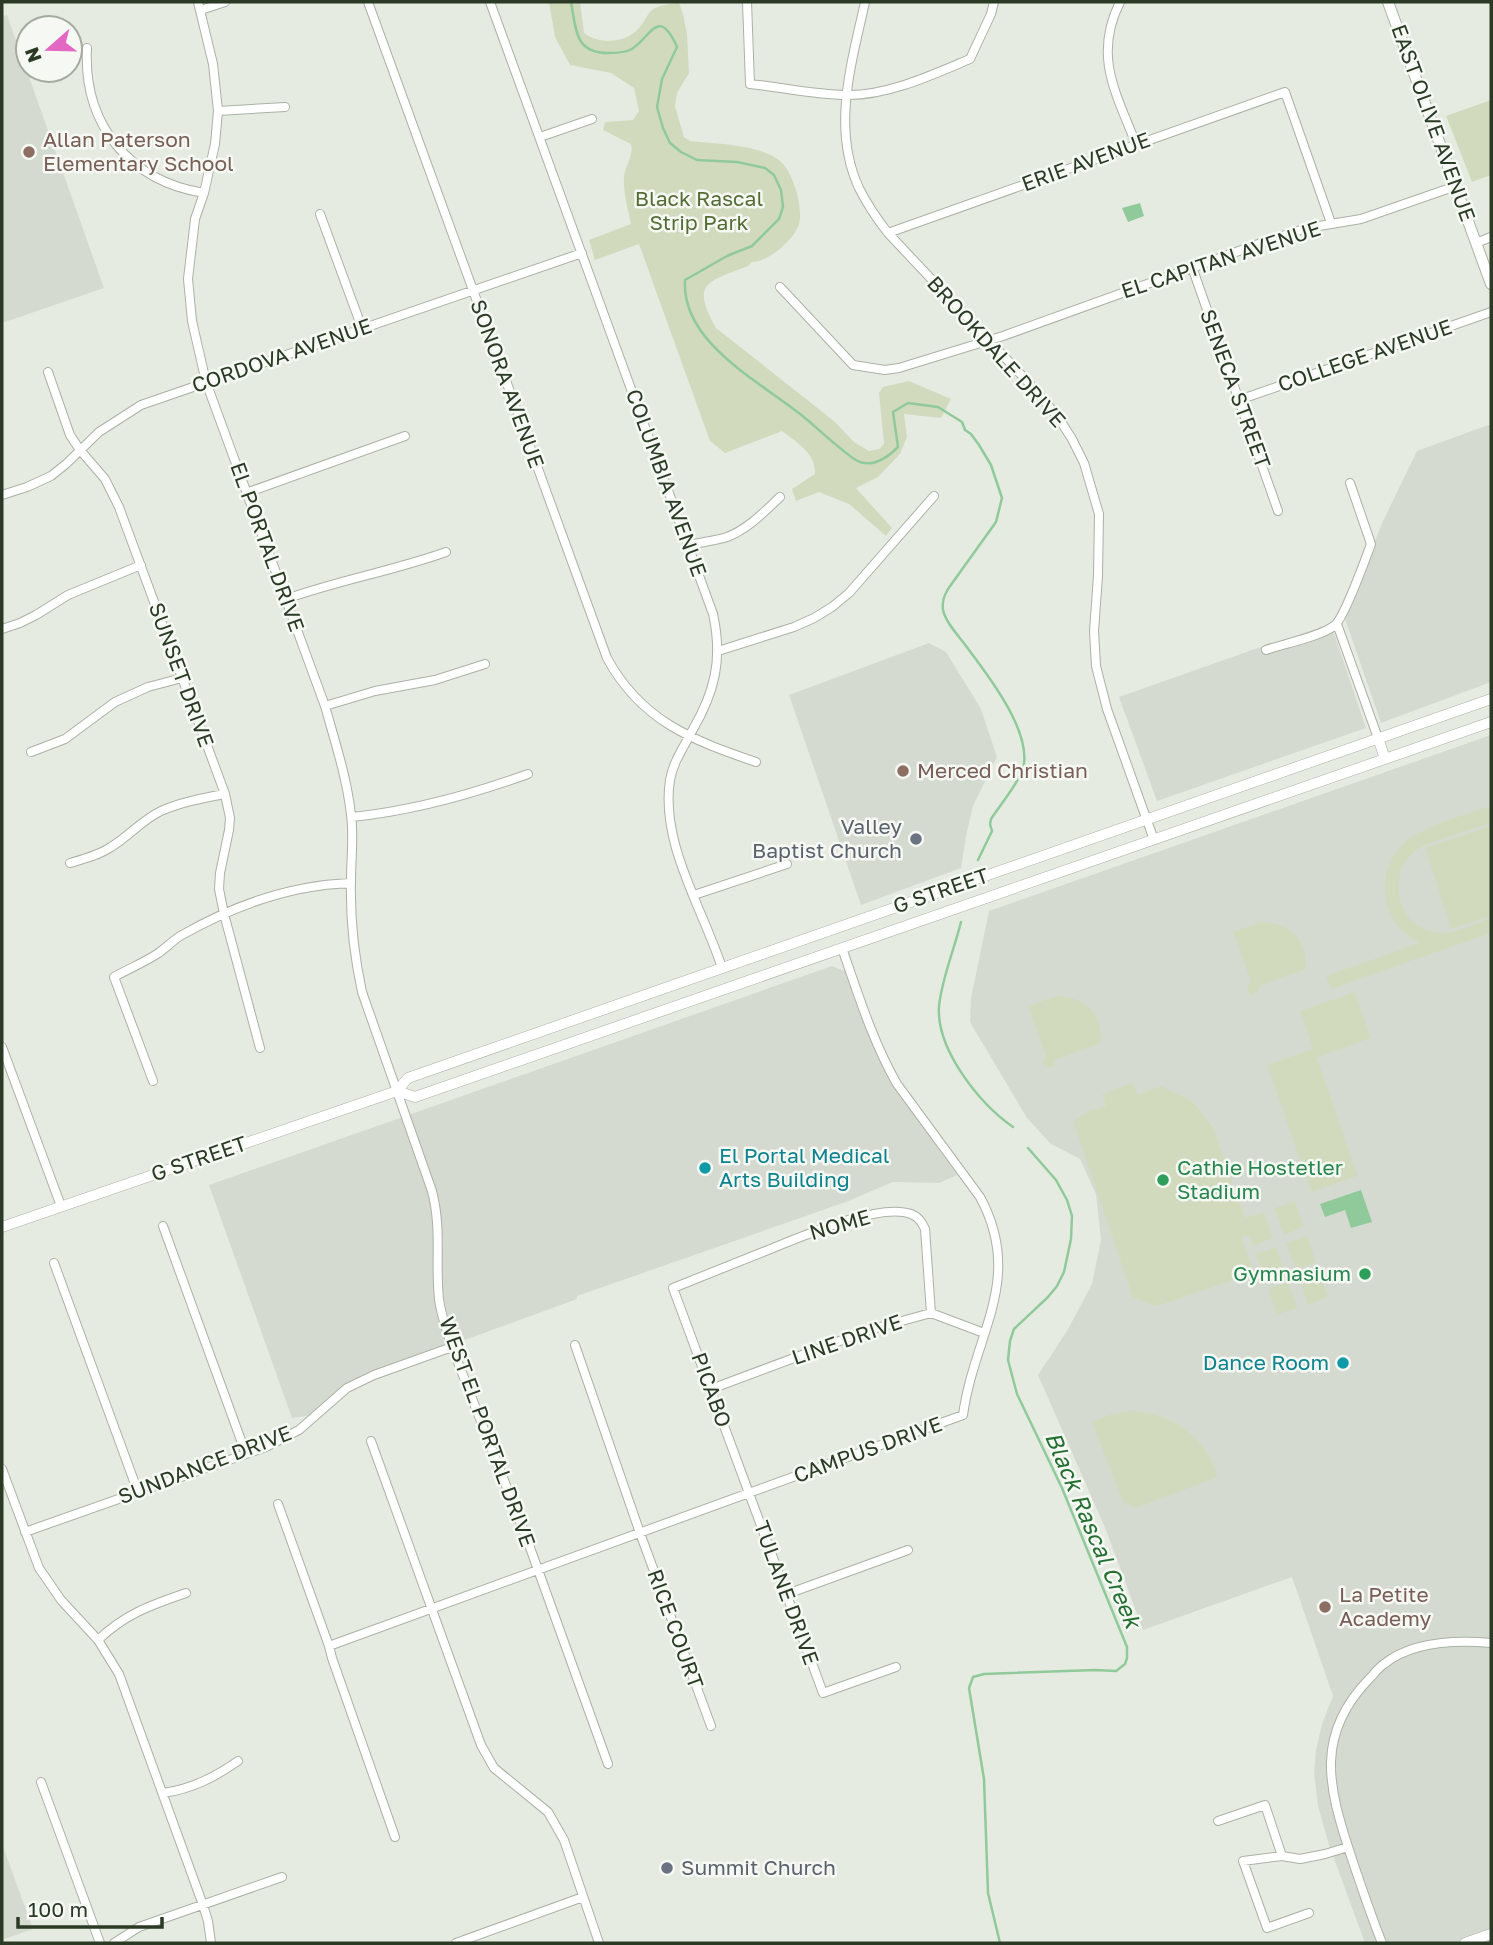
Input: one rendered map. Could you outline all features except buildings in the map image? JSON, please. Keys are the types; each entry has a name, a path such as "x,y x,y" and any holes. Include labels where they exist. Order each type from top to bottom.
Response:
{"main road":[{"name":"EAST OLIVE AVENUE","path":"1388,2 1491,284"}],"street":[{"path":"199,6 225,2"},
{"name":"SONORA AVENUE","path":"368,2 607,658 628,691 640,704 665,722 710,746 756,762"},
{"name":"COLUMBIA AVENUE","path":"490,2 713,614 718,651 716,673 705,709 678,755 670,778 668,802 673,837 722,968"},
{"path":"747,2 750,83 846,96 894,88 970,59 994,2"},
{"name":"BROOKDALE DRIVE","path":"865,2 846,96 846,146 850,164 870,208 888,233 1058,417 1084,463 1093,488 1099,522 1094,631 1096,666 1107,709 1154,840"},
{"path":"1120,2 1110,28 1108,61 1112,83 1136,144"},
{"name":"EL PORTAL DRIVE","path":"199,6 213,64 218,111 215,144 195,219 188,279 192,321 206,382 325,706 341,761 352,817 351,883 357,968 362,992 397,1091"},
{"path":"87,48 88,81 92,100 102,125 117,146 136,165 158,179 182,189 204,193"},
{"name":"ERIE AVENUE","path":"888,233 1285,93 1331,223"},
{"path":"218,111 285,107"},
{"path":"540,137 592,119"},
{"name":"EL CAPITAN AVENUE","path":"780,287 853,365 885,370 899,369 1295,232 1361,219 1456,186"},
{"path":"320,214 362,328"},
{"path":"1476,243 1491,237"},
{"name":"CORDOVA AVENUE","path":"2,495 51,476 99,432 127,413 155,400 582,253"},
{"name":"SENECA STREET","path":"1192,268 1278,511"},
{"name":"COLLEGE AVENUE","path":"1239,400 1491,312"},
{"name":"SUNSET DRIVE","path":"48,372 69,435 113,493 225,794 230,818 219,889 260,1048"},
{"path":"246,493 405,436"},
{"path":"1266,650 1337,624 1371,544 1350,483"},
{"path":"718,651 794,627 832,607 849,593 934,496"},
{"path":"689,545 727,537 760,517 780,497"},
{"path":"286,599 326,585 390,571 446,552"},
{"path":"2,629 36,615 68,595 141,565"},
{"path":"1337,624 1385,759"},
{"path":"325,706 375,691 435,680 485,664"},
{"path":"31,752 65,739 116,702 148,687 182,678"},
{"name":"G STREET","path":"2,1227 397,1091 408,1078 1491,699"},
{"name":"G STREET","path":"397,1091 415,1097 1491,722"},
{"path":"352,817 433,804 488,789 528,774"},
{"path":"70,863 111,847 160,812 225,794"},
{"path":"694,895 787,864"},
{"path":"153,1081 114,976 157,954 178,937 257,901 328,883 351,883"},
{"name":"CAMPUS DRIVE","path":"329,1646 963,1415 966,1391 996,1297 999,1275 996,1241 987,1209 980,1197 887,1067 842,948"},
{"path":"2,1047 61,1206"},
{"name":"WEST EL PORTAL DRIVE","path":"397,1091 437,1210 439,1301 452,1347 538,1569 608,1764"},
{"name":"NOME","path":"673,1287 807,1234 858,1217 897,1211 919,1218 926,1230 931,1313"},
{"path":"163,1226 246,1454"},
{"path":"54,1263 138,1492"},
{"name":"PICABO","path":"673,1287 750,1493"},
{"name":"LINE DRIVE","path":"711,1389 869,1330 931,1313 984,1333"},
{"name":"RICE COURT","path":"575,1345 711,1726"},
{"name":"SUNDANCE DRIVE","path":"25,1532 266,1447 299,1430 347,1388 374,1375 452,1347"},
{"path":"371,1441 481,1745 494,1768 548,1812 564,1840 600,1943"},
{"path":"2,1469 38,1568 61,1600 98,1640 126,1690 203,1905 211,1943"},
{"name":"TULANE DRIVE","path":"750,1493 823,1693 896,1667"},
{"path":"278,1504 395,1838"},
{"path":"787,1594 908,1550"},
{"path":"98,1640 130,1615 186,1593"},
{"path":"1382,1943 1337,1811 1331,1779 1332,1748 1336,1730 1356,1693 1384,1664 1405,1652 1456,1641 1491,1643"},
{"path":"163,1793 200,1784 238,1761"},
{"path":"41,1782 100,1943"},
{"path":"1218,1821 1265,1805 1282,1856"},
{"path":"1309,1913 1267,1928 1242,1861 1282,1856 1300,1859 1348,1847"},
{"path":"114,1943 139,1927 282,1877"},
{"path":"456,1943 583,1896"},
{"path":"1465,1943 1491,1934"}],"shaded area":[{"name":"Allan Paterson Elementary School","path":"7,15 14,35 14,84 32,84 104,288 2,323 2,17"},
{"path":"1140,203 1144,216 1128,222 1122,208"},
{"path":"1491,424 1491,682 1381,723 1344,616 1383,521 1417,451"},
{"path":"1331,624 1366,728 1157,801 1119,697"},
{"name":"Merced Christian","path":"929,643 946,652 981,709 997,757 973,806 961,868 861,905 789,695"},
{"path":"1491,735 1491,1943 1365,1943 1329,1845 1318,1806 1314,1773 1316,1750 1333,1696 1292,1577 1143,1630 1106,1530 1038,1375 1067,1331 1092,1284 1101,1240 1096,1194 1080,1159 1051,1144 1027,1118 970,1022 971,998 989,911"},
{"path":"832,966 847,972 888,1078 957,1175 939,1183 893,1182 846,1202 577,1296 577,1299 432,1352 363,1382 320,1414 292,1418 209,1185"},
{"path":"1361,1190 1372,1222 1351,1228 1345,1210 1325,1217 1320,1204"},
{"path":"2,1844 33,1929 2,1940"}],"green space":[{"name":"Black Rascal Strip Park","path":"549,2 580,2 584,33 605,41 613,41 634,33 655,8 679,3 687,34 689,73 677,93 675,106 684,137 690,141 761,151 780,161 789,173 799,202 798,227 772,255 722,276 707,286 704,301 716,328 834,421 854,442 869,451 879,449 884,444 879,393 883,387 909,381 951,399 941,418 904,414 907,437 900,454 878,477 856,488 892,528 886,536 849,504 819,492 796,501 792,489 815,474 814,467 809,454 782,431 725,453 710,441 639,244 595,260 589,240 631,224 624,183 631,144 603,130 605,122 633,120 639,111 634,88 611,73 570,65 555,37"},
{"path":"1491,100 1491,175 1472,182 1446,116"},
{"path":"1491,805 1491,823 1415,851 1405,863 1399,890 1407,915 1417,925 1429,931 1450,932 1491,918 1491,933 1331,989 1326,976 1419,943 1403,932 1393,919 1385,895 1387,869 1400,847 1427,829"},
{"path":"1491,826 1491,916 1451,929 1425,848"},
{"path":"1261,922 1289,929 1295,935 1304,949 1306,969 1260,986 1258,992 1252,995 1247,990 1251,982 1233,932"},
{"path":"1355,992 1371,1038 1317,1058 1358,1176 1311,1192 1267,1065 1313,1049 1300,1011"},
{"path":"1057,996 1084,1003 1091,1009 1099,1023 1101,1043 1055,1060 1054,1066 1048,1068 1043,1064 1046,1056 1028,1006"},
{"name":"Cathie Hostetler Stadium","path":"1133,1083 1138,1095 1161,1086 1192,1101 1213,1127 1245,1218 1264,1212 1273,1238 1253,1246 1249,1235 1242,1237 1254,1273 1157,1306 1133,1298 1073,1121 1089,1111 1106,1106 1102,1094"},
{"path":"1295,1201 1304,1227 1284,1235 1274,1208"},
{"path":"1307,1236 1316,1262 1296,1270 1286,1243"},
{"path":"1276,1247 1285,1274 1265,1281 1256,1254"},
{"path":"1319,1271 1328,1297 1308,1305 1299,1278"},
{"path":"1288,1281 1298,1308 1277,1315 1268,1289"},
{"path":"1132,1411 1161,1417 1186,1430 1205,1450 1218,1477 1136,1508 1123,1502 1092,1422 1112,1414"}],"waterway":[{"name":"Black Rascal Creek","path":"571,2 579,37 583,44 597,52 628,51 653,29 659,26 664,28 677,47 662,79 657,107 670,143 697,160 737,162 765,168 774,175 781,190 783,207 779,219 752,246 727,256 685,280 687,303 696,324 710,343 855,460 876,462 898,447 893,412 908,403 938,407 962,422 991,465 1002,498 996,522 948,589 943,604 949,624 1006,704 1015,721 1024,754 1021,774 991,819 992,831 978,860"},
{"name":"Black Rascal Creek","path":"961,922 945,974 939,1006 940,1023 952,1058 962,1074 987,1105 1013,1127"},
{"name":"Black Rascal Creek","path":"1000,1943 988,1893 984,1779 969,1688 973,1677 984,1674 1116,1671 1125,1664 1127,1658 1127,1647 1062,1488 1017,1394 1008,1360 1014,1329 1057,1286 1064,1272 1071,1239 1072,1216 1067,1200 1056,1180 1028,1148"}],"place":[{"name":"Allan Paterson Elementary School","path":"29,152"},
{"name":"Merced Christian","path":"903,771"},
{"name":"Valley Baptist Church","path":"916,839"},
{"name":"El Portal Medical Arts Building","path":"705,1168"},
{"name":"Cathie Hostetler Stadium","path":"1163,1180"},
{"name":"Gymnasium","path":"1365,1274"},
{"name":"Dance Room","path":"1343,1363"},
{"name":"La Petite Academy","path":"1325,1607"},
{"name":"Summit Church","path":"667,1868"}]}
